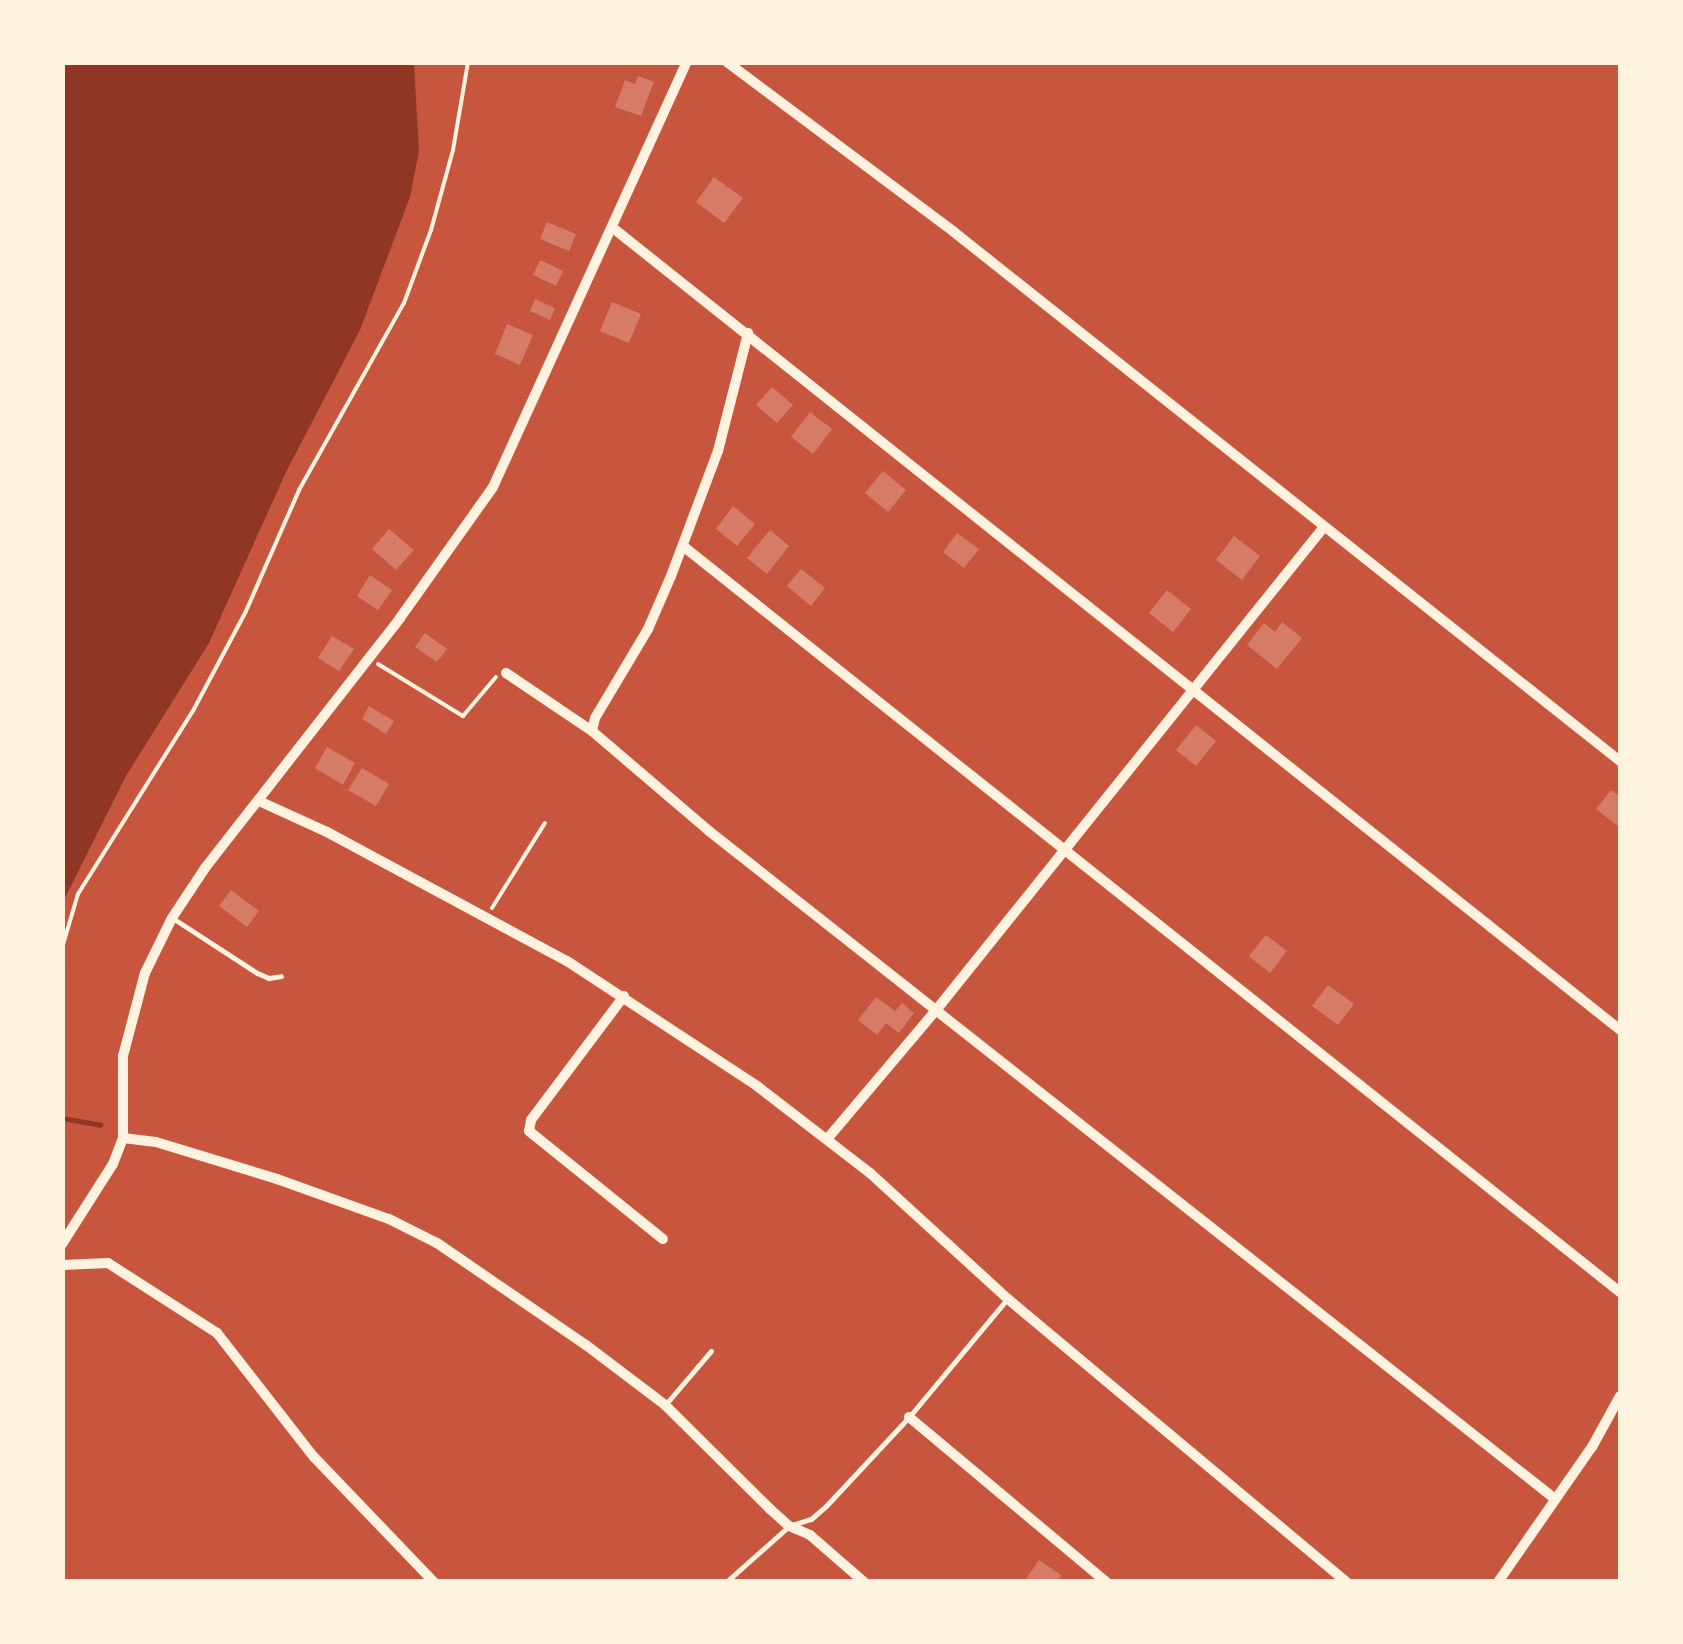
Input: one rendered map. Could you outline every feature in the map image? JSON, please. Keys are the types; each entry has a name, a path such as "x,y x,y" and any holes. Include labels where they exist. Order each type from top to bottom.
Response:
{"street":[{"path":"62,1244 113,1164 123,1138 123,1056 144,974 172,918 370,658 494,487 687,62"},
{"path":"727,62 968,244 1620,761"},
{"path":"613,228 1195,687 1620,1030"},
{"path":"592,731 594,718 648,628 683,546 718,451 748,333"},
{"path":"828,1138 937,1009 1323,528"},
{"path":"683,546 1067,847 1620,1292"},
{"path":"506,673 592,731 710,831 1555,1500"},
{"path":"259,802 327,832 486,916 624,996 828,1138 908,1204 1008,1298 1346,1582"},
{"path":"624,996 531,1120 529,1131 663,1239"},
{"path":"123,1138 184,1150 389,1219 462,1258 665,1405 789,1526 810,1535 864,1582"},
{"path":"62,1265 108,1263 217,1333 314,1457 434,1582"},
{"path":"1498,1582 1620,1396"},
{"path":"910,1417 1106,1582"}],"lane":[{"path":"172,918 257,973 270,978 281,976"},
{"path":"726,1582 789,1526 812,1519 910,1417 1008,1298"},
{"path":"665,1405 711,1351"}],"path":[{"path":"62,948 78,894 194,708 246,610 299,490 404,303 444,182 468,62"},
{"path":"370,658 463,716 496,676 506,673"},
{"path":"486,916 545,822"}],"shaded area":[{"path":"63,62 414,63 419,151 410,197 360,330 286,472 209,643 126,776 63,902"}],"building":[{"path":"638,76 654,82 641,116 615,107 625,80 635,84"},
{"path":"714,177 743,198 724,223 696,202"},
{"path":"547,222 576,234 569,251 540,239"},
{"path":"540,260 563,271 556,286 533,275"},
{"path":"535,299 555,308 550,320 530,311"},
{"path":"612,302 641,314 629,343 600,331"},
{"path":"507,324 533,335 520,365 495,354"},
{"path":"772,387 793,405 777,423 756,405"},
{"path":"810,412 832,429 813,454 791,437"},
{"path":"883,471 906,490 888,512 865,493"},
{"path":"733,506 755,524 737,546 716,529"},
{"path":"389,529 414,550 396,570 372,549"},
{"path":"770,530 789,546 767,574 747,558"},
{"path":"957,533 979,549 964,568 943,552"},
{"path":"1234,536 1260,556 1242,580 1216,560"},
{"path":"801,569 825,588 811,606 787,586"},
{"path":"370,575 392,590 378,610 357,596"},
{"path":"1167,590 1191,609 1173,632 1149,613"},
{"path":"1282,622 1302,638 1277,669 1247,645 1264,623 1275,632"},
{"path":"425,633 447,649 437,662 415,647"},
{"path":"332,636 354,649 339,671 318,658"},
{"path":"369,706 394,721 386,734 362,719"},
{"path":"1196,725 1216,741 1196,766 1176,750"},
{"path":"327,747 355,763 343,785 315,768"},
{"path":"362,768 389,784 376,806 348,790"},
{"path":"1611,790 1620,797 1618,826 1596,809"},
{"path":"231,890 259,911 247,927 219,906"},
{"path":"1266,935 1287,951 1270,973 1249,956"},
{"path":"1328,985 1354,1004 1338,1025 1312,1006"},
{"path":"876,997 895,1011 902,1003 914,1013 899,1033 886,1023 877,1035 858,1020"},
{"path":"1039,1560 1061,1575 1057,1582 1024,1582"}],"waterway":[{"path":"62,1118 100,1125"}]}
